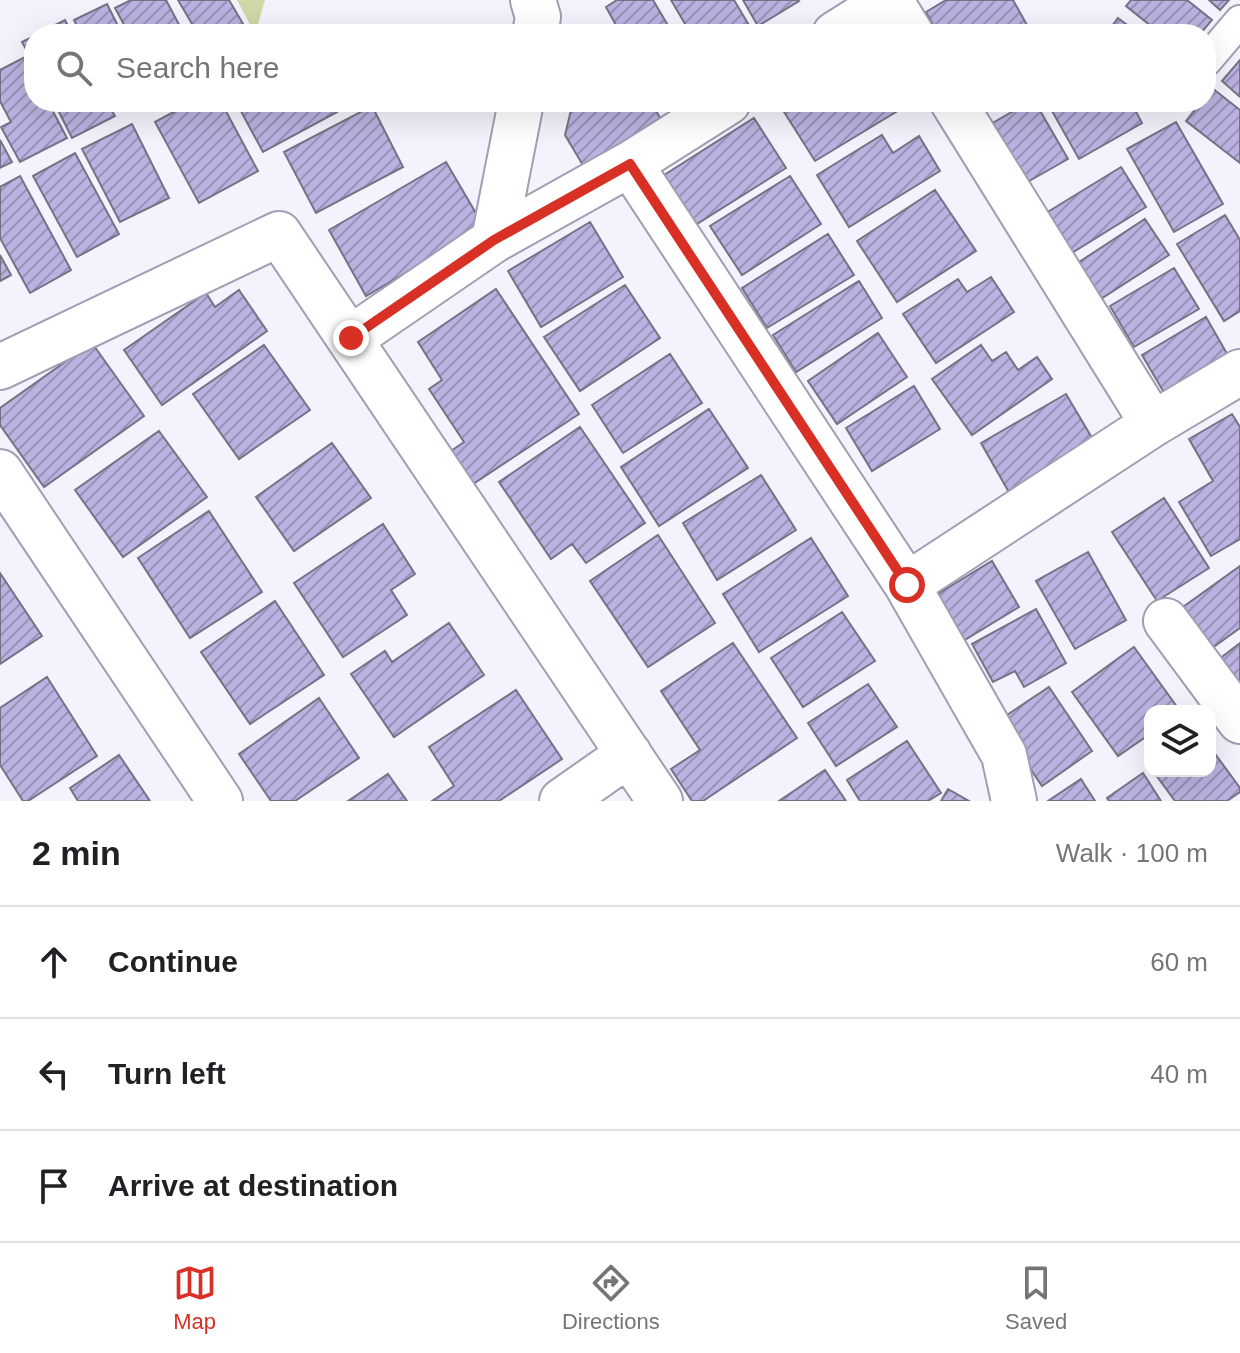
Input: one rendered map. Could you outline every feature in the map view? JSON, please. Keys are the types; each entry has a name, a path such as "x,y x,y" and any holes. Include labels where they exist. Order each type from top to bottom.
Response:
{"street":[{"path":"533,0 537,24"},
{"path":"851,24 889,0 905,24"},
{"path":"494,240 519,112"},
{"path":"351,338 494,240 630,164 712,112"},
{"path":"959,112 1153,424"},
{"path":"630,164 907,585 1004,755 1014,801"},
{"path":"0,367 279,234 660,801"},
{"path":"907,585 1153,424 1240,372"},
{"path":"0,472 220,801"},
{"path":"1166,621 1240,721"},
{"path":"562,801 629,754"}],"lane":[{"path":"1216,49 1240,21"}],"green space":[{"path":"237,0 265,0 258,24 250,24"}],"building":[{"path":"131,0 166,0 179,24 124,24 115,8"},
{"path":"178,0 229,0 243,24 192,24"},
{"path":"617,0 653,0 667,24 615,24 606,7"},
{"path":"671,0 734,0 748,24 685,24"},
{"path":"743,0 799,1 761,24 757,24"},
{"path":"946,0 1013,0 1026,24 933,24 926,12"},
{"path":"1131,0 1187,0 1212,20 1209,24 1148,24 1126,6"},
{"path":"1209,0 1229,0 1220,10"},
{"path":"107,4 117,24 76,24 74,20"},
{"path":"24,58 24,112 53,112 67,138 20,162 1,127 11,122 0,101 0,70"},
{"path":"1240,60 1240,97 1222,81"},
{"path":"1216,91 1240,110 1240,163 1186,121 1193,112 1216,112"},
{"path":"59,112 113,112 115,116 72,138"},
{"path":"174,112 226,112 258,171 199,203 155,122"},
{"path":"241,112 337,112 263,152"},
{"path":"361,112 375,112 403,167 316,213 284,152"},
{"path":"571,112 657,112 663,123 584,167 565,135"},
{"path":"784,112 896,112 815,161"},
{"path":"1012,112 1041,112 1068,159 1024,184 989,125"},
{"path":"1053,112 1136,112 1142,123 1079,159"},
{"path":"754,118 786,168 692,227 661,177"},
{"path":"1176,122 1223,204 1174,232 1127,149"},
{"path":"132,124 169,198 120,222 82,149"},
{"path":"882,135 893,153 919,136 940,171 849,227 817,175"},
{"path":"0,140 12,162 0,168"},
{"path":"75,153 119,234 77,257 33,176"},
{"path":"446,162 484,227 366,296 329,230"},
{"path":"1121,167 1146,207 1070,254 1046,213"},
{"path":"20,176 71,270 30,293 0,238 0,187"},
{"path":"790,176 821,224 742,275 710,226"},
{"path":"935,190 976,251 897,302 857,241"},
{"path":"1225,215 1240,240 1240,311 1224,321 1177,244"},
{"path":"1145,219 1169,255 1096,302 1073,266"},
{"path":"590,222 623,277 541,327 508,271"},
{"path":"828,234 854,275 767,328 742,288"},
{"path":"0,255 11,275 0,281"},
{"path":"1174,268 1199,309 1134,347 1110,306"},
{"path":"991,277 1014,312 936,363 903,314 958,279 967,292"},
{"path":"859,281 882,318 796,372 773,335"},
{"path":"625,285 660,338 580,391 544,337"},
{"path":"496,289 579,414 473,484 451,451 464,442 429,389 442,380 418,342"},
{"path":"239,290 267,331 162,405 124,350 206,293 215,307"},
{"path":"1206,317 1230,359 1166,396 1142,355"},
{"path":"878,333 907,377 837,424 808,381"},
{"path":"92,343 144,416 44,487 0,425 0,408"},
{"path":"264,345 310,410 239,459 193,394"},
{"path":"981,345 992,361 1006,352 1018,370 1037,357 1052,379 972,435 932,379"},
{"path":"670,354 702,403 623,453 592,405"},
{"path":"914,386 940,429 872,471 846,428"},
{"path":"1066,394 1095,443 1010,494 981,443"},
{"path":"709,409 748,468 659,526 621,467"},
{"path":"1232,414 1240,427 1240,539 1211,556 1179,502 1213,481 1189,439"},
{"path":"580,427 645,523 586,563 572,544 551,559 499,482"},
{"path":"159,431 207,497 123,557 75,490"},
{"path":"332,443 371,498 294,551 256,497"},
{"path":"761,475 796,530 717,580 683,523"},
{"path":"1164,498 1209,568 1157,601 1112,532"},
{"path":"209,511 262,592 190,638 138,558"},
{"path":"383,524 415,574 391,590 407,615 343,657 294,583"},
{"path":"658,535 715,623 648,667 590,581"},
{"path":"811,538 848,596 759,652 723,594"},
{"path":"1088,552 1126,620 1075,649 1036,581"},
{"path":"992,561 1019,607 958,644 931,598"},
{"path":"1240,566 1240,628 1205,653 1176,612"},
{"path":"0,573 42,636 0,664"},
{"path":"275,601 324,675 250,724 201,652"},
{"path":"1036,609 1066,663 1024,687 1015,671 993,682 972,644"},
{"path":"842,612 875,661 803,707 771,658"},
{"path":"449,623 484,675 394,737 351,674 385,651 392,662"},
{"path":"733,643 797,738 703,801 692,801 671,769 700,750 661,691"},
{"path":"1240,643 1240,703 1209,667"},
{"path":"1134,647 1176,705 1144,705 1144,738 1118,756 1072,692"},
{"path":"47,677 97,756 28,801 23,801 0,765 0,708"},
{"path":"868,684 897,727 836,766 808,723"},
{"path":"1049,687 1092,751 1042,786 998,721"},
{"path":"516,690 562,759 499,801 432,801 454,786 429,747"},
{"path":"319,698 359,758 295,801 271,801 239,754"},
{"path":"907,741 941,793 928,801 860,801 847,780"},
{"path":"119,755 150,801 78,801 70,788"},
{"path":"1216,755 1240,788 1240,792 1227,801 1175,801 1157,777 1216,777"},
{"path":"825,770 846,801 779,801"},
{"path":"1143,773 1161,801 1109,801 1107,798"},
{"path":"388,774 407,801 348,801"},
{"path":"1081,779 1095,801 1048,801"},
{"path":"948,789 969,801 941,801"}],"route":[{"path":"351,338 494,240 630,164 907,585"}]}
